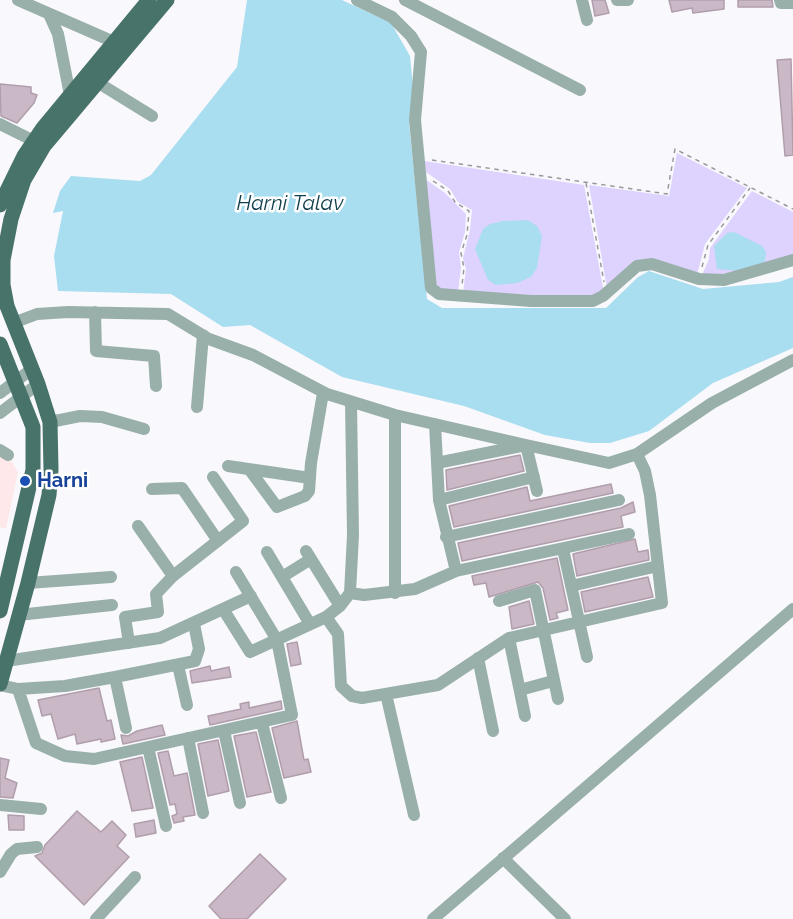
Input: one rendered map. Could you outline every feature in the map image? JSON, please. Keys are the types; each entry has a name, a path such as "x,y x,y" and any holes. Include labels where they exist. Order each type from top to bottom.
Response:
{"main road":[{"path":"39,144 70,95 119,44 167,0"},
{"path":"0,685 49,495 51,451 50,422 38,384 13,323 3,285 5,206 24,156 39,144 97,82 145,2"},
{"path":"0,344 33,427 33,470 0,606"},
{"path":"29,490 49,495"}],"street":[{"path":"18,0 119,44"},
{"path":"357,0 392,17 411,36 421,52 415,120 431,288 439,294 531,301 593,301 606,294 637,266 652,264 699,279 724,280 793,260"},
{"path":"405,0 580,90"},
{"path":"582,0 587,20"},
{"path":"617,0 628,0"},
{"path":"780,0 781,3 793,3"},
{"path":"49,14 58,34 70,95"},
{"path":"97,82 152,116"},
{"path":"0,124 39,144"},
{"path":"13,323 37,314 95,312 168,314 202,335 253,355 323,393 395,415 609,463 637,454 712,403 793,360"},
{"path":"95,312 96,351 154,356 156,386"},
{"path":"197,407 202,335"},
{"path":"0,393 32,369"},
{"path":"0,413 38,384"},
{"path":"249,469 277,507 305,496 309,490 323,393"},
{"path":"223,609 250,652 326,617 340,606 350,593 353,535 351,402"},
{"path":"395,415 395,593"},
{"path":"50,422 80,416 102,417 144,429"},
{"path":"435,424 439,500 456,572"},
{"path":"437,463 526,445"},
{"path":"526,445 537,491"},
{"path":"326,617 336,627 338,634 341,686 352,696 386,694 438,685 509,638 663,603 650,495 645,471 637,454"},
{"path":"228,466 310,478"},
{"path":"129,643 125,617 158,612 156,594 173,576 243,522 213,477"},
{"path":"439,500 534,477"},
{"path":"152,489 182,488 194,500 218,541"},
{"path":"446,537 619,500"},
{"path":"138,526 173,576"},
{"path":"350,593 364,595 415,589 456,572 629,534"},
{"path":"563,549 587,657"},
{"path":"267,552 310,624"},
{"path":"282,577 309,555 340,606"},
{"path":"571,586 658,566"},
{"path":"18,689 36,743 65,756 94,759 292,715 277,640 236,572"},
{"path":"28,583 111,577"},
{"path":"499,601 535,590 558,699"},
{"path":"6,661 160,638 251,596"},
{"path":"18,615 112,605"},
{"path":"433,919 793,609"},
{"path":"0,685 18,689 65,686 195,661 199,655 194,624"},
{"path":"509,638 525,716"},
{"path":"478,658 493,731"},
{"path":"178,665 188,705"},
{"path":"115,677 126,728"},
{"path":"520,690 553,681"},
{"path":"386,694 414,815"},
{"path":"262,723 281,798"},
{"path":"224,731 240,803"},
{"path":"188,738 203,813"},
{"path":"148,747 166,826"},
{"path":"0,805 41,809"},
{"path":"0,872 11,854 17,849 37,847"},
{"path":"503,858 565,919"},
{"path":"96,919 135,877"}],"path":[{"path":"432,160 667,194 675,149 793,209"},
{"path":"420,172 448,191 455,202 469,211 467,235 461,253 464,268 460,295"},
{"path":"586,182 606,294"},
{"path":"699,279 708,245 750,188"}],"shaded area":[{"path":"677,153 747,188 705,244 697,275 652,260 607,288 589,185 669,196"},
{"path":"424,161 584,185 604,293 596,297 463,293 466,269 463,258 472,210 458,202 450,189 426,172"},
{"path":"425,179 445,193 466,214 465,232 459,252 461,268 458,292 437,288"},
{"path":"752,191 793,212 793,258 724,278 702,275 709,259 710,248"},
{"path":"0,457 10,459 18,472 6,529 0,527"}],"water":[{"name":"Harni Talav","path":"247,0 342,0 391,23 410,56 415,107 409,123 427,299 442,308 606,308 638,277 649,271 703,289 779,282 793,277 793,348 713,383 649,431 610,443 590,443 545,435 464,406 342,377 250,325 223,327 171,294 58,291 54,256 63,211 53,213 60,191 71,176 140,181 151,175 237,67"},
{"path":"528,220 537,226 542,236 537,268 531,277 517,283 496,285 488,280 475,249 483,229 490,224 503,221"},
{"path":"734,232 762,246 766,252 765,261 758,267 742,271 717,269 714,246 727,233"}],"building":[{"path":"592,0 605,0 609,13 595,16"},
{"path":"669,0 724,0 724,9 693,13 692,8 672,12"},
{"path":"738,0 772,0 773,7 738,7"},
{"path":"791,59 793,155 785,156 777,60"},
{"path":"0,84 31,87 31,93 37,95 34,103 17,123 1,116"},
{"path":"520,455 524,471 447,490 446,470"},
{"path":"611,484 613,493 454,527 449,506 527,487 530,501"},
{"path":"633,502 635,512 621,516 623,527 462,561 458,543 621,508"},
{"path":"635,539 638,552 648,550 649,560 577,576 573,554"},
{"path":"557,558 568,610 556,613 558,618 550,620 543,588 538,582 489,597 486,583 474,585 472,576"},
{"path":"648,577 653,597 585,612 581,592"},
{"path":"529,601 534,624 512,629 509,607"},
{"path":"297,642 301,664 291,666 287,644"},
{"path":"210,666 211,671 229,667 231,677 192,683 190,671"},
{"path":"99,688 107,721 111,720 115,739 101,742 101,739 77,744 75,734 58,739 51,714 42,716 38,700"},
{"path":"281,701 282,709 210,725 208,716 241,709 240,704 249,702 249,708"},
{"path":"297,721 304,760 308,759 311,772 284,778 272,728"},
{"path":"162,725 165,735 123,744 121,735 128,736 137,731"},
{"path":"256,732 271,792 247,797 234,736"},
{"path":"218,740 229,791 208,796 198,744"},
{"path":"168,751 174,776 187,773 195,815 183,817 184,821 174,823 172,816 177,814 175,804 170,805 158,753"},
{"path":"142,757 153,808 132,811 120,762"},
{"path":"0,758 9,760 5,778 17,783 13,798 0,797"},
{"path":"77,811 101,832 112,821 126,835 117,846 129,857 84,905 35,856 42,853 45,845"},
{"path":"8,815 24,816 24,830 9,830"},
{"path":"154,820 156,833 136,837 134,824"},
{"path":"260,854 286,879 247,919 221,919 209,906"}],"place":[{"name":"Harni","path":"25,481"}]}
